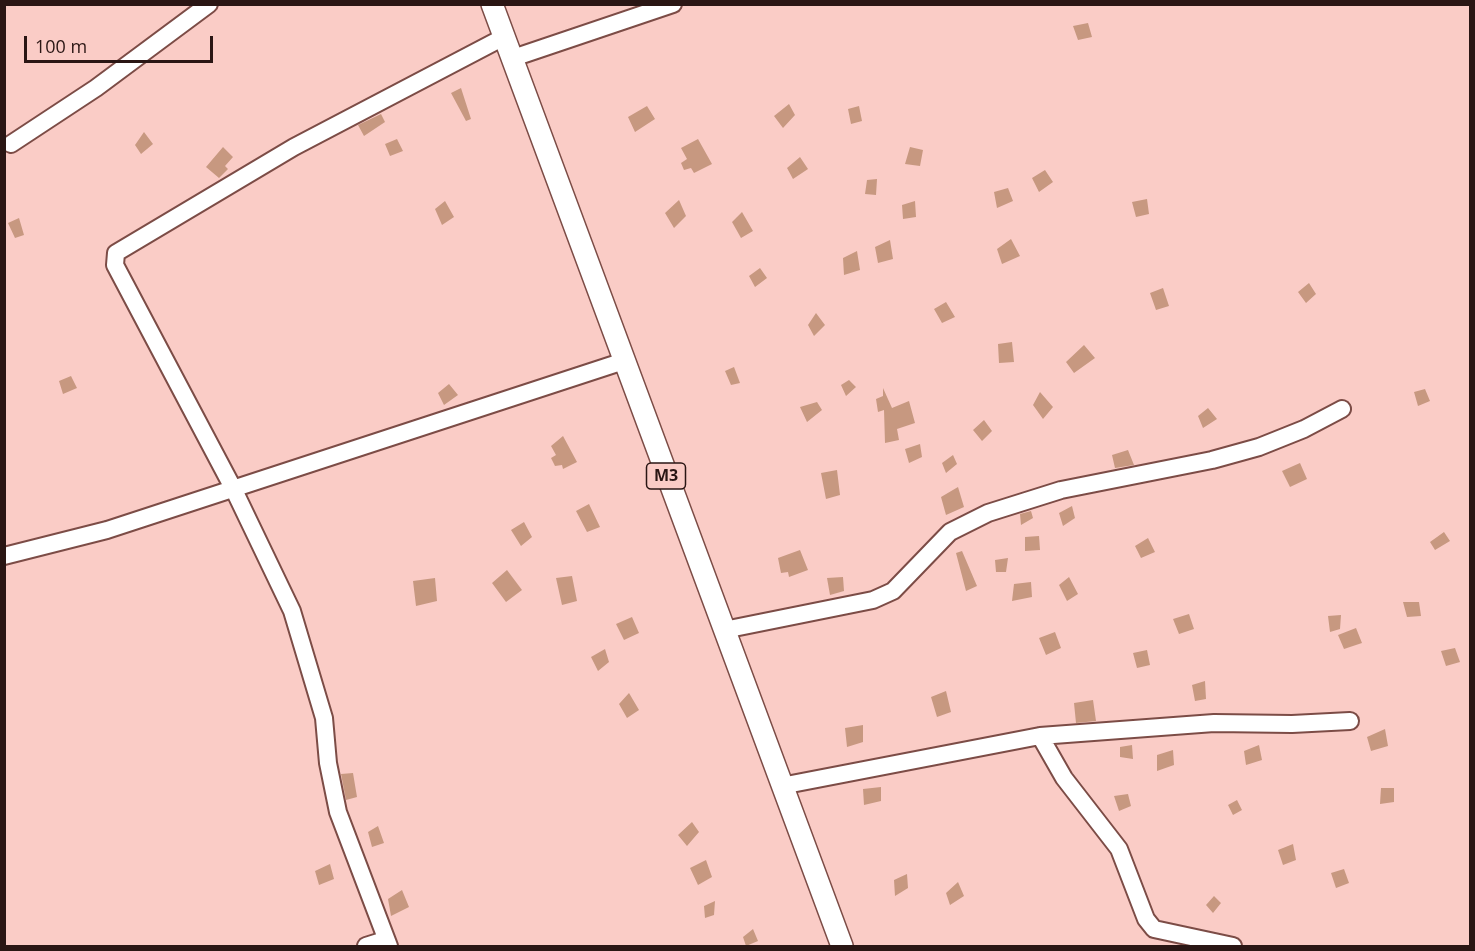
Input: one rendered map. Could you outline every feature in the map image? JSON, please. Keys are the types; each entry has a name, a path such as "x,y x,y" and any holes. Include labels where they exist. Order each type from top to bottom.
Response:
{"main road":[{"name":"M3","path":"492,4 842,946"}],"street":[{"path":"10,144 96,88 210,4"},
{"path":"513,58 673,4"},
{"path":"366,946 387,943 338,812 328,763 324,718 292,611 233,488 115,265 116,253 294,147 504,37"},
{"path":"4,556 107,530 624,362"},
{"path":"724,630 873,600 893,591 950,532 988,513 1061,490 1212,460 1259,447 1304,429 1342,409"},
{"path":"782,786 1040,736 1214,723 1292,724 1350,721"},
{"path":"1040,736 1064,778 1119,849 1146,919 1154,929 1233,946"}],"building":[{"path":"1088,23 1092,37 1078,40 1073,26"},
{"path":"461,88 471,119 466,121 451,93"},
{"path":"789,104 795,115 783,128 774,116"},
{"path":"647,106 655,119 635,132 628,117"},
{"path":"859,106 862,121 851,124 848,109"},
{"path":"381,114 385,122 364,136 358,125"},
{"path":"144,132 153,144 141,154 135,145"},
{"path":"397,139 403,151 390,156 385,144"},
{"path":"698,139 712,164 694,173 691,168 684,170 681,163 687,159 681,148"},
{"path":"223,147 233,157 225,166 228,169 219,178 206,167"},
{"path":"910,147 923,150 920,166 905,164"},
{"path":"800,157 808,169 793,179 787,168"},
{"path":"1045,170 1053,182 1039,192 1032,178"},
{"path":"877,179 876,195 865,194 867,180"},
{"path":"1008,188 1013,201 997,208 994,192"},
{"path":"1147,199 1149,214 1136,217 1132,202"},
{"path":"679,200 686,216 674,228 665,213"},
{"path":"445,201 454,217 442,225 435,209"},
{"path":"915,201 916,217 903,219 902,205"},
{"path":"742,212 753,231 741,238 732,222"},
{"path":"19,218 24,235 15,238 8,223"},
{"path":"1011,239 1020,256 1002,264 997,249"},
{"path":"890,240 893,259 878,263 875,247"},
{"path":"857,251 860,270 844,275 843,258"},
{"path":"760,268 767,278 755,287 749,276"},
{"path":"1309,283 1316,294 1306,303 1298,292"},
{"path":"1163,288 1169,306 1156,310 1150,293"},
{"path":"946,302 955,317 942,323 934,309"},
{"path":"816,313 825,325 814,336 808,325"},
{"path":"1012,342 1014,362 999,363 998,344"},
{"path":"1084,345 1095,358 1074,373 1066,362"},
{"path":"734,367 740,383 731,385 725,371"},
{"path":"71,376 77,388 63,394 59,381"},
{"path":"849,380 856,387 846,396 841,385"},
{"path":"449,384 458,395 444,405 438,393"},
{"path":"883,388 892,408 909,401 915,423 897,429 899,440 885,443 884,410 878,412 876,399 883,396"},
{"path":"1425,389 1430,401 1418,406 1414,392"},
{"path":"1040,392 1053,407 1043,419 1033,405"},
{"path":"817,402 822,410 807,422 800,407"},
{"path":"1208,408 1217,419 1203,428 1198,416"},
{"path":"984,420 992,431 982,441 973,430"},
{"path":"563,436 577,462 563,469 562,465 555,466 551,458 556,455 551,446"},
{"path":"920,444 922,457 909,463 905,449"},
{"path":"1128,450 1134,465 1115,468 1112,455"},
{"path":"953,455 957,464 946,473 942,463"},
{"path":"1300,463 1307,479 1290,487 1282,471"},
{"path":"837,470 840,495 826,499 821,473"},
{"path":"958,487 964,507 946,515 941,497"},
{"path":"589,504 600,527 587,532 576,511"},
{"path":"1072,506 1075,518 1063,526 1059,513"},
{"path":"1031,511 1033,518 1021,525 1020,514"},
{"path":"524,522 532,537 521,546 511,530"},
{"path":"1444,532 1450,541 1435,550 1430,542"},
{"path":"1039,536 1040,550 1025,551 1025,537"},
{"path":"1148,538 1155,552 1141,558 1135,546"},
{"path":"800,550 808,570 789,577 788,572 781,573 778,558"},
{"path":"962,551 977,586 966,591 956,553"},
{"path":"1008,558 1006,572 996,572 995,560"},
{"path":"507,570 522,590 506,602 492,583"},
{"path":"572,576 577,601 562,605 556,578"},
{"path":"843,577 844,591 830,595 827,578"},
{"path":"1069,577 1078,594 1067,601 1059,585"},
{"path":"435,578 437,601 416,606 413,581"},
{"path":"1031,582 1032,597 1012,601 1014,584"},
{"path":"1403,602 1419,602 1421,616 1407,617"},
{"path":"1189,614 1194,629 1179,634 1173,619"},
{"path":"1341,615 1340,629 1330,632 1328,616"},
{"path":"632,617 639,633 624,640 616,624"},
{"path":"1356,628 1362,643 1344,649 1338,635"},
{"path":"1055,632 1061,648 1046,655 1039,638"},
{"path":"1455,648 1460,662 1446,666 1441,651"},
{"path":"605,649 609,662 598,671 591,657"},
{"path":"1147,650 1150,665 1137,668 1133,653"},
{"path":"1205,681 1206,699 1195,701 1192,685"},
{"path":"946,691 951,712 937,717 931,697"},
{"path":"629,693 639,710 627,718 619,704"},
{"path":"1093,700 1096,721 1076,723 1074,703"},
{"path":"863,725 863,742 847,747 845,728"},
{"path":"1385,729 1388,746 1371,751 1367,737"},
{"path":"1132,745 1133,759 1120,757 1120,747"},
{"path":"1259,745 1262,760 1246,765 1244,751"},
{"path":"1173,750 1174,765 1157,771 1157,755"},
{"path":"353,773 357,797 346,800 341,774"},
{"path":"881,787 881,801 864,805 863,789"},
{"path":"1381,788 1394,788 1394,802 1380,804"},
{"path":"1128,794 1131,806 1119,811 1114,796"},
{"path":"1237,800 1242,810 1233,815 1228,805"},
{"path":"692,822 699,832 687,846 678,835"},
{"path":"378,826 384,843 372,847 368,832"},
{"path":"1293,844 1296,860 1283,865 1278,850"},
{"path":"706,860 712,877 698,885 690,868"},
{"path":"330,864 334,879 319,885 315,871"},
{"path":"1344,869 1349,883 1336,888 1331,873"},
{"path":"907,874 908,888 895,896 894,880"},
{"path":"958,882 964,896 950,905 946,893"},
{"path":"402,890 409,907 391,916 388,899"},
{"path":"1214,896 1221,903 1213,913 1206,905"},
{"path":"715,901 714,915 705,918 704,906"},
{"path":"753,929 758,941 746,946 743,937"}]}
